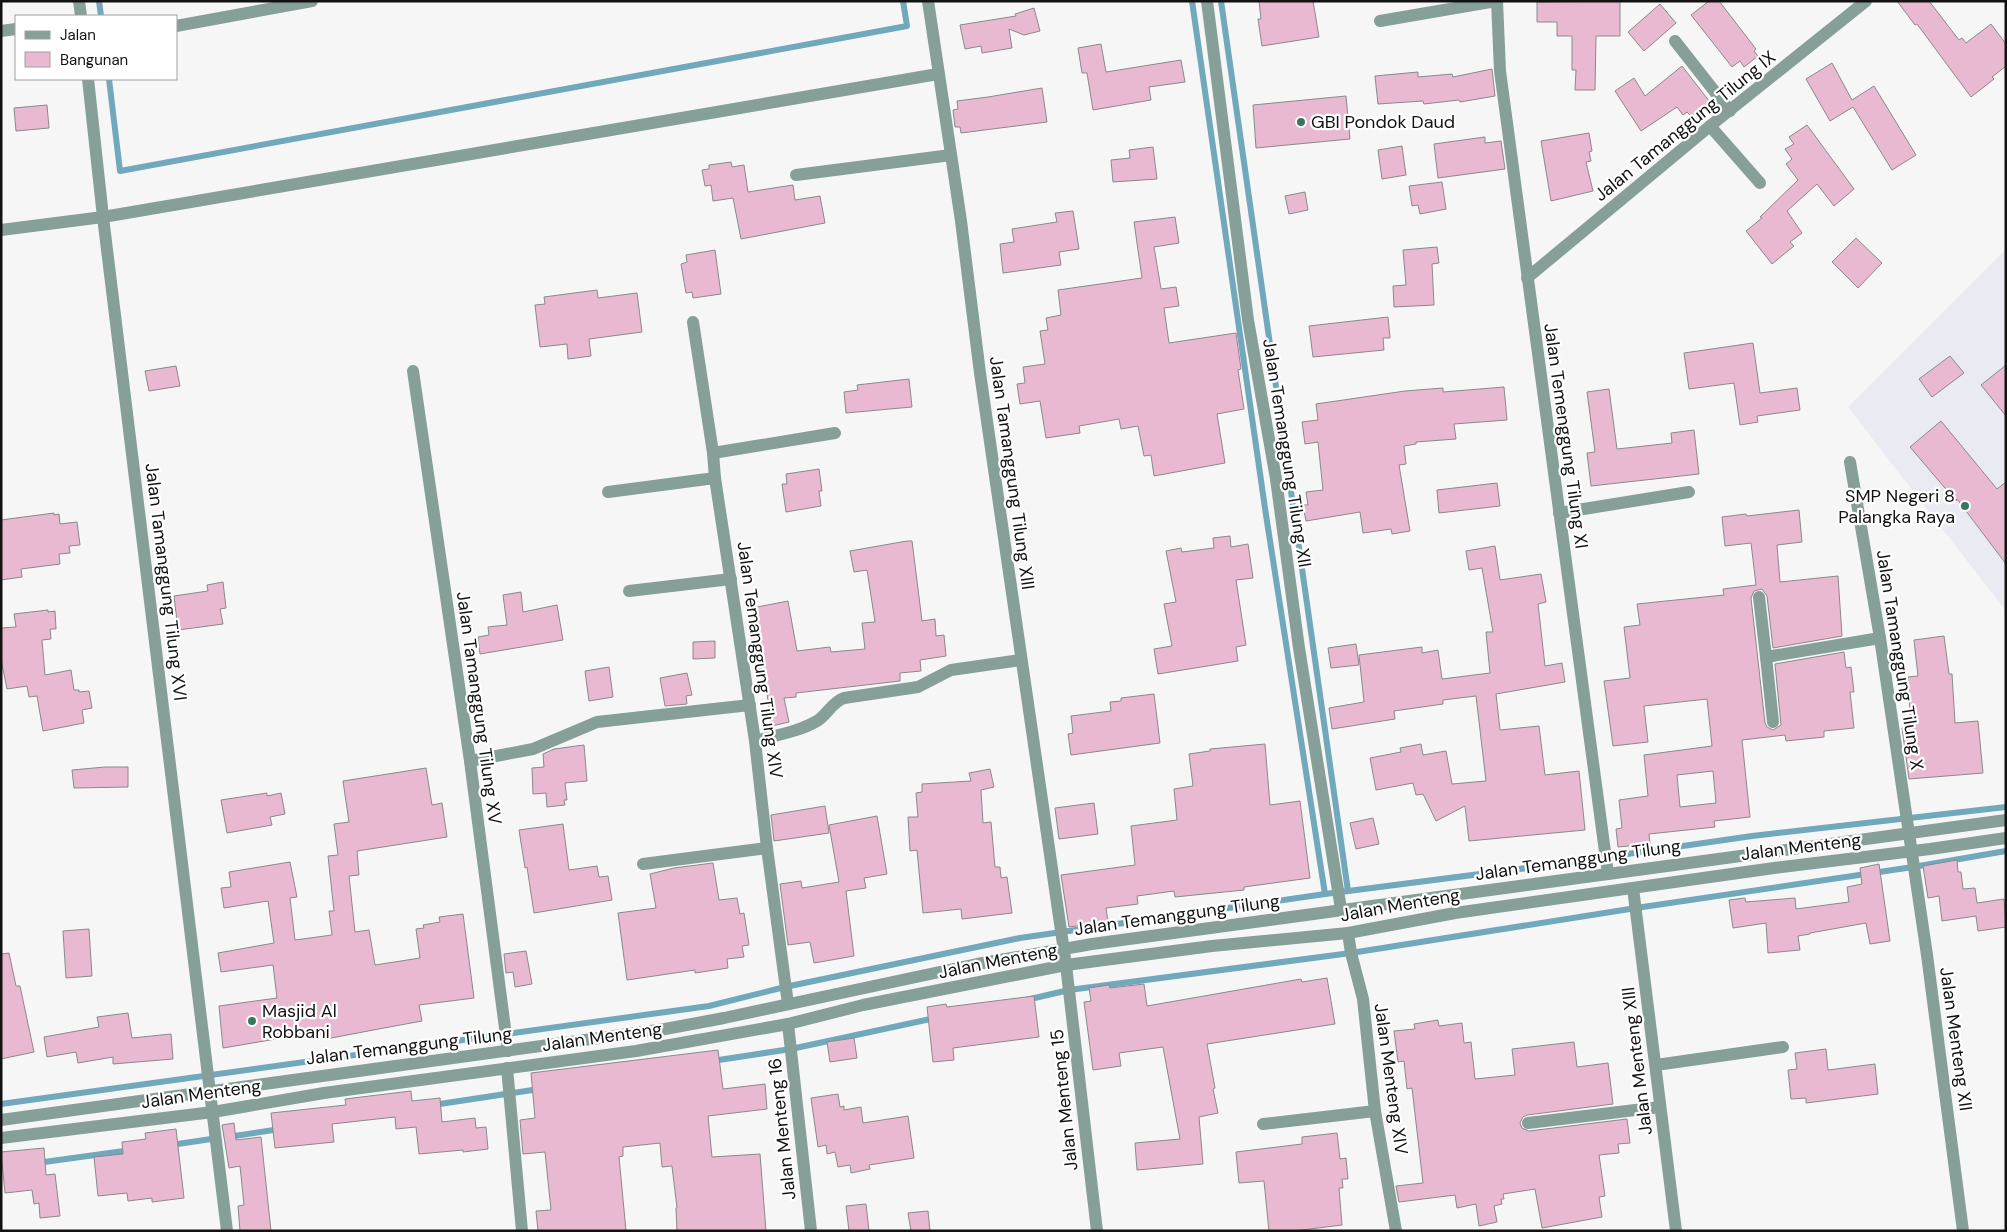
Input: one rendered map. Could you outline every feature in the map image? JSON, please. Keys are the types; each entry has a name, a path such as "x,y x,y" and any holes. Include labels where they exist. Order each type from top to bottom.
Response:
{"street":[{"path":"78,1 80,15"},
{"path":"178,26 312,1"},
{"name":"Jalan Tamanggung Tilung XIII","path":"928,1 1063,950"},
{"name":"Jalan Temanggung Tilung XII","path":"1207,1 1248,320 1276,479 1299,648 1341,909"},
{"path":"1380,21 1496,1"},
{"name":"Jalan Temenggung Tilung XI","path":"1496,1 1500,71 1608,874"},
{"name":"Jalan Tamanggung Tilung IX","path":"1527,278 1710,126 1730,112 1866,1"},
{"path":"1,31 15,29"},
{"path":"1675,41 1730,112"},
{"path":"1,230 103,217 938,74"},
{"name":"Jalan Tamanggung Tilung XVI","path":"88,80 103,217 227,1231"},
{"path":"1710,126 1760,183"},
{"path":"796,175 951,155"},
{"name":"Jalan Temanggung Tilung XIV","path":"693,322 756,741 767,848 788,1004"},
{"name":"Jalan Tamanggung Tilung XV","path":"413,371 470,761 508,1051"},
{"path":"713,453 835,433"},
{"name":"Jalan Tamanggung Tilung X","path":"1850,462 1880,638 1910,852"},
{"path":"608,492 715,478"},
{"path":"1559,513 1689,492"},
{"path":"629,591 731,579"},
{"path":"1759,596 1773,722"},
{"path":"1766,657 1880,638"},
{"path":"756,741 810,725 821,718 833,704 844,698 918,687 952,670 1021,660"},
{"path":"470,761 533,750 598,722 750,705"},
{"name":"Jalan Temanggung Tilung","path":"1,1120 675,1027 977,964 1092,944 2006,820"},
{"name":"Jalan Menteng","path":"1,1138 213,1112 324,1093 614,1055 788,1024 844,1009 1066,966 1212,946 1348,933 1455,913 1774,868 1910,852 2006,838"},
{"path":"643,864 767,848"},
{"name":"Jalan Menteng XII","path":"1910,852 1928,964 1963,1231"},
{"name":"Jalan Menteng XIII","path":"1633,888 1676,1231"},
{"name":"Jalan Menteng XIV","path":"1348,933 1362,999 1375,1111 1396,1231"},
{"name":"Jalan Menteng 15","path":"1063,950 1096,1231"},
{"name":"Jalan Menteng 16","path":"788,1024 811,1231"},
{"path":"1656,1065 1784,1047"},
{"path":"507,1068 522,1231"},
{"path":"1528,1123 1660,1107"},
{"path":"1263,1124 1375,1111"}],"shaded area":[{"name":"SMP Negeri 8 Palangka Raya","path":"2006,249 2006,611 1848,407"}],"building":[{"path":"1259,1 1313,1 1319,37 1262,46 1258,19 1261,19"},
{"path":"1620,1 1620,36 1596,36 1595,90 1575,90 1576,70 1572,70 1572,36 1557,36 1557,22 1537,22 1537,2"},
{"path":"1709,1 1719,1 1756,49 1754,51 1758,56 1744,67 1740,61 1732,67 1691,15"},
{"path":"1897,1 1929,1 1959,40 1962,38 1966,43 1991,24 2006,44 2006,66 1992,77 1994,79 1971,97 1917,24 1915,25"},
{"path":"1660,4 1676,23 1644,51 1628,32"},
{"path":"1034,8 1040,31 1024,35 1009,29 1012,48 982,53 981,46 965,49 960,25 1016,16 1015,14"},
{"path":"1101,44 1106,72 1181,60 1185,82 1149,87 1151,100 1093,110 1087,73 1082,73 1078,48"},
{"path":"1832,63 1852,100 1874,86 1916,155 1892,170 1853,107 1830,121 1806,79"},
{"path":"1682,66 1710,102 1691,116 1687,112 1683,115 1677,107 1641,131 1615,91 1634,78 1645,96"},
{"path":"1492,69 1495,96 1460,102 1459,100 1424,104 1423,101 1378,104 1375,76 1418,72 1418,77 1452,74 1453,77"},
{"path":"1042,88 1047,122 961,133 960,127 955,127 953,110 958,109 957,101"},
{"name":"GBI Pondok Daud","path":"1346,96 1350,139 1256,148 1253,105"},
{"path":"47,105 49,128 16,131 14,108"},
{"path":"1807,125 1854,189 1834,206 1817,184 1787,211 1802,233 1790,242 1794,246 1772,264 1746,231 1762,218 1760,217 1798,180 1786,164 1792,159 1785,149 1794,144 1789,137"},
{"path":"1589,133 1592,151 1589,152 1591,161 1586,162 1593,191 1551,201 1541,141"},
{"path":"1485,137 1485,143 1501,141 1505,169 1438,178 1434,144"},
{"path":"1402,146 1406,175 1382,179 1378,150"},
{"path":"1153,147 1157,179 1113,182 1111,160 1130,158 1129,150"},
{"path":"731,162 732,167 744,165 748,192 793,185 795,200 820,196 825,223 741,239 733,198 713,201 711,185 705,186 702,170 709,169 709,165"},
{"path":"1442,182 1446,209 1420,214 1418,205 1412,206 1409,186"},
{"path":"1305,192 1308,210 1289,214 1285,196"},
{"path":"1073,211 1079,249 1059,252 1061,265 1003,273 1000,244 1014,242 1012,229 1057,222 1055,213"},
{"path":"1175,217 1179,243 1154,247 1161,289 1176,287 1179,306 1164,308 1169,343 1236,333 1241,369 1238,370 1244,409 1217,414 1225,463 1154,476 1151,455 1144,456 1138,426 1121,429 1119,419 1079,426 1080,433 1046,438 1040,401 1020,404 1017,384 1025,383 1023,367 1045,364 1040,331 1048,330 1046,318 1061,315 1058,290 1142,278 1134,222"},
{"path":"1856,238 1882,263 1858,288 1832,262"},
{"path":"1437,247 1439,263 1432,264 1434,305 1394,307 1393,286 1406,285 1403,250"},
{"path":"715,250 721,294 693,298 692,292 686,293 681,264 687,262 686,255"},
{"path":"597,290 598,298 637,293 642,332 589,339 591,356 568,359 567,344 540,347 535,305 545,304 544,297"},
{"path":"1388,317 1390,338 1383,338 1384,350 1313,357 1309,326"},
{"path":"1753,343 1760,393 1797,388 1800,410 1757,416 1758,422 1740,425 1734,383 1689,389 1684,353"},
{"path":"1950,356 1964,373 1932,397 1919,379"},
{"path":"2006,365 2006,416 1981,385"},
{"path":"176,366 180,386 149,391 145,371"},
{"path":"909,379 912,407 846,413 844,392 858,390 857,385"},
{"path":"1504,387 1507,420 1454,424 1456,439 1416,442 1416,444 1404,446 1406,464 1399,465 1410,531 1392,534 1391,529 1363,533 1360,512 1306,521 1303,505 1308,505 1306,492 1323,490 1318,442 1305,444 1302,422 1318,420 1316,404 1405,391 1443,388 1443,392"},
{"path":"1609,389 1617,449 1672,443 1671,433 1694,430 1699,474 1591,486 1587,453 1595,452 1587,392"},
{"path":"1941,421 1997,489 2006,482 2006,564 1957,499 1956,501 1910,447"},
{"path":"819,469 822,491 819,491 821,506 786,512 782,484 787,484 786,474"},
{"path":"1497,483 1500,506 1439,513 1437,490"},
{"path":"1799,510 1802,542 1777,545 1780,582 1838,576 1842,636 1773,648 1767,596 1762,589 1754,591 1751,598 1767,727 1773,730 1781,725 1775,664 1844,652 1846,668 1851,667 1854,692 1850,692 1854,728 1824,731 1824,737 1786,741 1785,735 1742,740 1750,817 1714,821 1715,827 1649,834 1650,844 1618,847 1616,829 1622,828 1619,800 1648,796 1644,755 1712,746 1707,699 1644,706 1648,742 1613,746 1604,681 1630,678 1624,627 1640,625 1637,604 1724,595 1723,589 1756,585 1751,543 1725,546 1722,517 1746,514 1747,516","holes":["1713,771 1716,803 1680,807 1677,775"]},
{"path":"54,513 54,515 59,514 60,524 77,522 80,545 69,546 70,553 59,554 60,564 21,569 22,577 1,580 1,520"},
{"path":"1230,536 1231,547 1248,544 1253,578 1236,580 1246,645 1236,647 1238,661 1158,674 1154,649 1172,646 1164,604 1176,602 1166,551 1181,548 1182,552 1214,548 1213,538"},
{"path":"912,541 922,621 935,619 936,636 944,635 946,656 920,660 921,671 900,673 900,681 796,693 796,697 784,698 789,722 772,726 763,668 755,669 747,609 788,601 797,651 830,647 831,652 865,649 862,623 875,622 867,570 854,572 850,551"},
{"path":"1495,546 1500,580 1541,574 1546,602 1538,604 1545,666 1562,663 1565,682 1496,694 1500,730 1539,726 1545,775 1579,771 1585,830 1469,841 1465,806 1436,821 1423,794 1416,795 1413,783 1376,790 1370,758 1401,752 1400,748 1421,744 1423,755 1446,751 1452,784 1486,781 1476,696 1443,700 1443,704 1394,711 1395,719 1332,729 1329,708 1364,702 1359,655 1422,647 1422,653 1438,650 1442,679 1490,673 1486,632 1493,632 1482,568 1469,570 1466,551"},
{"path":"223,582 226,608 220,609 223,624 178,630 174,596 208,591 207,585"},
{"path":"521,592 523,612 557,605 563,640 480,654 478,637 489,635 488,627 507,625 503,595"},
{"path":"48,610 48,612 55,611 56,629 50,629 51,639 42,640 45,675 71,670 74,690 79,690 79,692 89,691 92,708 82,710 84,723 43,731 37,696 29,697 27,686 7,689 1,659 1,628 16,627 14,614"},
{"path":"1944,636 1949,674 1952,674 1955,723 1978,721 1983,773 1909,779 1902,728 1911,728 1908,677 1918,676 1914,640"},
{"path":"715,641 715,658 693,659 693,642"},
{"path":"1356,644 1359,665 1331,668 1328,648"},
{"path":"609,667 613,697 589,701 585,671"},
{"path":"687,673 692,695 686,696 687,704 665,706 660,678"},
{"path":"1154,694 1160,743 1071,755 1068,734 1073,733 1071,716 1111,711 1110,702 1121,701 1121,698"},
{"path":"1265,744 1270,805 1300,801 1310,878 1244,887 1244,890 1175,897 1174,891 1137,896 1138,904 1106,908 1108,922 1069,927 1061,875 1135,865 1131,826 1177,820 1174,789 1193,786 1189,754 1210,751 1210,749"},
{"path":"584,745 587,781 565,783 567,800 564,800 565,805 547,807 546,793 533,794 532,768 544,767 543,754 554,749"},
{"path":"128,767 128,787 74,788 72,770"},
{"path":"426,768 432,805 442,803 447,837 357,851 359,875 349,876 355,932 369,930 375,965 420,958 416,929 424,928 423,925 440,922 439,917 463,914 474,998 419,1005 422,1021 326,1039 326,1034 288,1037 223,1048 219,1006 277,998 273,965 221,972 218,953 274,943 268,901 224,908 221,888 231,887 229,872 290,862 297,897 290,898 295,940 332,935 329,911 334,911 328,856 338,855 334,824 349,822 343,781"},
{"path":"990,769 994,787 981,790 983,823 991,822 995,867 1000,867 1001,878 1007,877 1012,913 962,919 961,909 923,913 917,850 910,851 908,817 918,817 916,793 922,792 922,784 971,781 969,773"},
{"path":"267,793 267,796 281,793 285,814 270,817 272,825 227,833 221,800"},
{"path":"1094,803 1098,834 1059,839 1055,808"},
{"path":"825,806 829,833 774,841 771,815"},
{"path":"877,816 887,874 864,878 866,888 846,891 854,956 814,963 810,942 788,945 780,884 801,881 802,888 839,882 829,825"},
{"path":"1373,818 1379,844 1356,849 1350,823"},
{"path":"563,824 569,870 597,866 599,877 608,876 612,900 534,913 519,830"},
{"path":"1957,860 1963,889 1975,888 1977,903 2004,899 2006,927 1978,931 1976,916 1942,921 1939,896 1928,898 1923,866"},
{"path":"713,863 719,900 737,898 740,914 744,913 749,945 742,946 744,957 727,959 728,968 695,973 695,970 627,980 618,913 656,908 650,874 674,868"},
{"path":"1879,864 1890,941 1870,944 1866,923 1798,936 1800,950 1768,953 1766,923 1733,928 1729,900 1745,898 1746,902 1795,898 1796,909 1849,902 1847,887 1862,884 1860,868"},
{"path":"89,929 92,976 66,978 63,931"},
{"path":"526,951 532,984 515,987 513,972 506,973 504,954"},
{"path":"9,953 16,986 20,986 34,1052 1,1059 1,954"},
{"path":"1327,978 1335,1024 1207,1044 1218,1113 1199,1117 1203,1164 1137,1170 1135,1143 1180,1139 1163,1047 1119,1053 1121,1066 1093,1070 1084,1002 1091,1001 1089,988 1109,985 1110,988 1144,984 1147,1006 1301,979 1302,982"},
{"path":"1034,996 1039,1037 953,1048 954,1060 933,1062 927,1007 946,1004 947,1007"},
{"path":"128,1013 132,1038 171,1034 173,1059 113,1064 113,1057 78,1063 76,1052 47,1057 44,1037 99,1027 97,1017"},
{"path":"1438,1020 1439,1026 1462,1023 1464,1043 1471,1042 1475,1079 1515,1075 1512,1049 1574,1042 1577,1067 1608,1063 1613,1104 1527,1115 1523,1117 1520,1123 1522,1128 1529,1131 1627,1119 1630,1143 1618,1144 1619,1153 1599,1155 1605,1196 1599,1197 1602,1217 1542,1228 1535,1189 1503,1194 1502,1204 1494,1206 1497,1222 1479,1226 1476,1204 1457,1208 1455,1195 1399,1202 1396,1186 1423,1183 1412,1088 1407,1089 1404,1061 1398,1062 1394,1031 1415,1029 1414,1024"},
{"path":"854,1038 857,1058 830,1062 827,1042"},
{"path":"1826,1049 1828,1070 1875,1064 1878,1094 1806,1103 1806,1098 1791,1099 1788,1070 1797,1069 1795,1053"},
{"path":"718,1050 723,1089 765,1084 767,1109 708,1116 712,1157 760,1154 766,1231 677,1231 677,1208 672,1166 662,1167 660,1143 623,1147 623,1156 619,1157 626,1231 538,1231 536,1211 551,1210 545,1152 523,1154 520,1120 535,1118 531,1073"},
{"path":"411,1091 412,1101 440,1098 442,1122 475,1118 476,1128 486,1127 488,1149 419,1154 416,1127 396,1129 395,1117 332,1124 334,1142 275,1148 271,1113 346,1105 345,1099"},
{"path":"838,1094 840,1107 844,1106 844,1110 861,1107 863,1123 908,1116 914,1158 869,1165 870,1169 851,1173 850,1165 838,1167 835,1152 827,1154 826,1145 818,1147 811,1098"},
{"path":"234,1123 236,1140 261,1137 271,1231 240,1231 238,1206 244,1205 240,1166 229,1168 222,1125"},
{"path":"176,1129 184,1198 152,1202 152,1198 128,1201 127,1193 98,1196 94,1157 123,1154 122,1142 146,1139 145,1133"},
{"path":"1337,1133 1340,1159 1346,1158 1348,1179 1342,1179 1343,1188 1339,1188 1342,1225 1294,1231 1269,1231 1264,1181 1239,1183 1236,1152 1302,1144 1302,1137"},
{"path":"44,1148 46,1175 55,1174 60,1216 40,1218 39,1203 34,1204 32,1190 5,1193 1,1152"},
{"path":"866,1204 869,1231 849,1231 846,1206"},
{"path":"928,1211 930,1231 911,1231 908,1213"}],"waterway":[{"path":"99,1 101,15"},
{"path":"109,80 120,171 907,26 903,1"},
{"path":"1192,1 1266,515 1325,894"},
{"path":"1221,1 1348,891"},
{"path":"1,1104 709,1006 785,987 1020,938 1752,836 2006,807"},
{"path":"1026,1000 1069,990 1351,953 2006,851"},
{"path":"712,1061 791,1049 935,1018"},
{"path":"433,1105 539,1089"},
{"path":"228,1137 280,1129"},
{"path":"171,1145 218,1138"},
{"path":"37,1163 131,1150"}],"place":[{"name":"GBI Pondok Daud","path":"1301,122"},
{"name":"SMP Negeri 8 Palangka Raya","path":"1965,506"},
{"name":"Masjid Al Robbani","path":"252,1021"}]}
